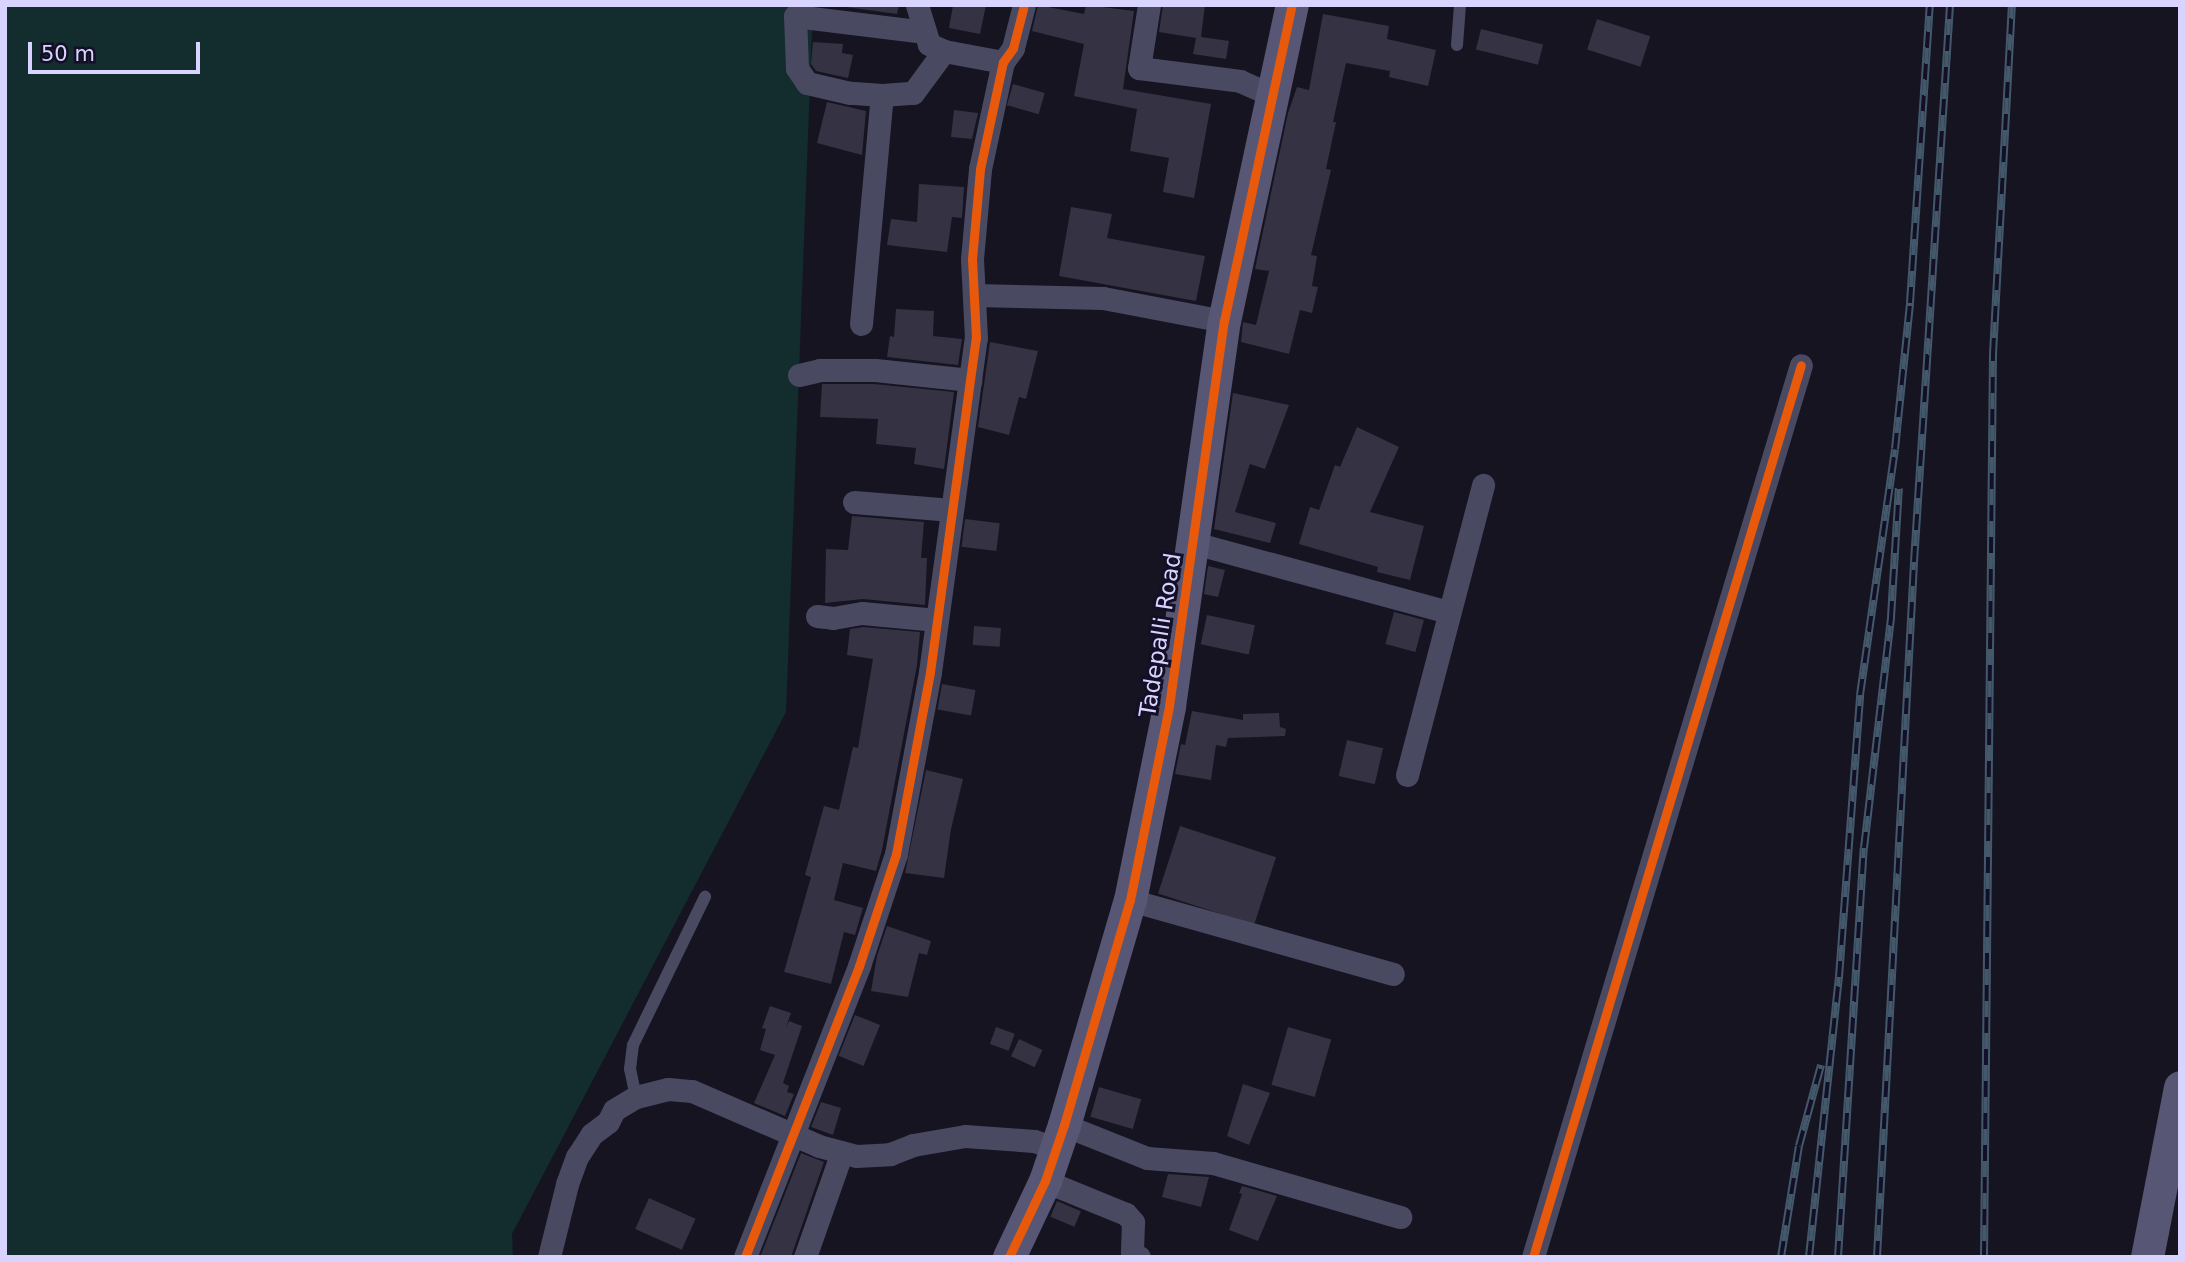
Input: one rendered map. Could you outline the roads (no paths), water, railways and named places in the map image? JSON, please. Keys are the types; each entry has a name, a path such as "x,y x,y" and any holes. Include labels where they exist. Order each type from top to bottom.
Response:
{"street":[{"path":"917,5 929,44 944,51 1003,62"},
{"path":"745,1257 859,966 896,854 937,620 976,338 976,295 972,259 980,169 1003,62 1013,48 1024,5"},
{"path":"1149,5 1139,68 1240,81 1272,95"},
{"name":"Tadepalli Road","path":"1009,1257 1045,1181 1060,1137 1130,900 1169,706 1224,321 1292,5"},
{"path":"925,32 795,16 797,68 807,83 850,93 914,93 944,51"},
{"path":"861,324 881,95"},
{"path":"976,295 1103,298 1224,321"},
{"path":"1533,1257 1801,365"},
{"path":"799,375 820,370 875,370 970,380"},
{"path":"1407,775 1483,485"},
{"path":"854,502 952,510"},
{"path":"1194,543 1448,612"},
{"path":"817,616 833,618 862,613 937,620"},
{"path":"1130,900 1393,974"},
{"path":"2147,1257 2180,1087"},
{"path":"549,1257 551,1240 577,1157 592,1134 608,1122 614,1110 636,1097 668,1089 692,1091 794,1135 865,1157 890,1154 914,1145 965,1136 1034,1141 1060,1137 1147,1158 1213,1164 1400,1217"},
{"path":"805,1257 842,1152"},
{"path":"1045,1181 1126,1214 1133,1222 1132,1253 1139,1257"}],"lane":[{"path":"1457,46 1461,5"},
{"path":"636,1097 630,1069 633,1045 705,897"}],"railway":[{"path":"1809,1257 1839,977 1860,695 1895,449 1910,303 1930,5"},
{"path":"1877,1257 1914,562 1950,5"},
{"path":"1984,1257 1993,354 2012,5"},
{"path":"1838,1257 1864,848 1891,617 1899,488"},
{"path":"1781,1257 1799,1146 1821,1065"}]}
